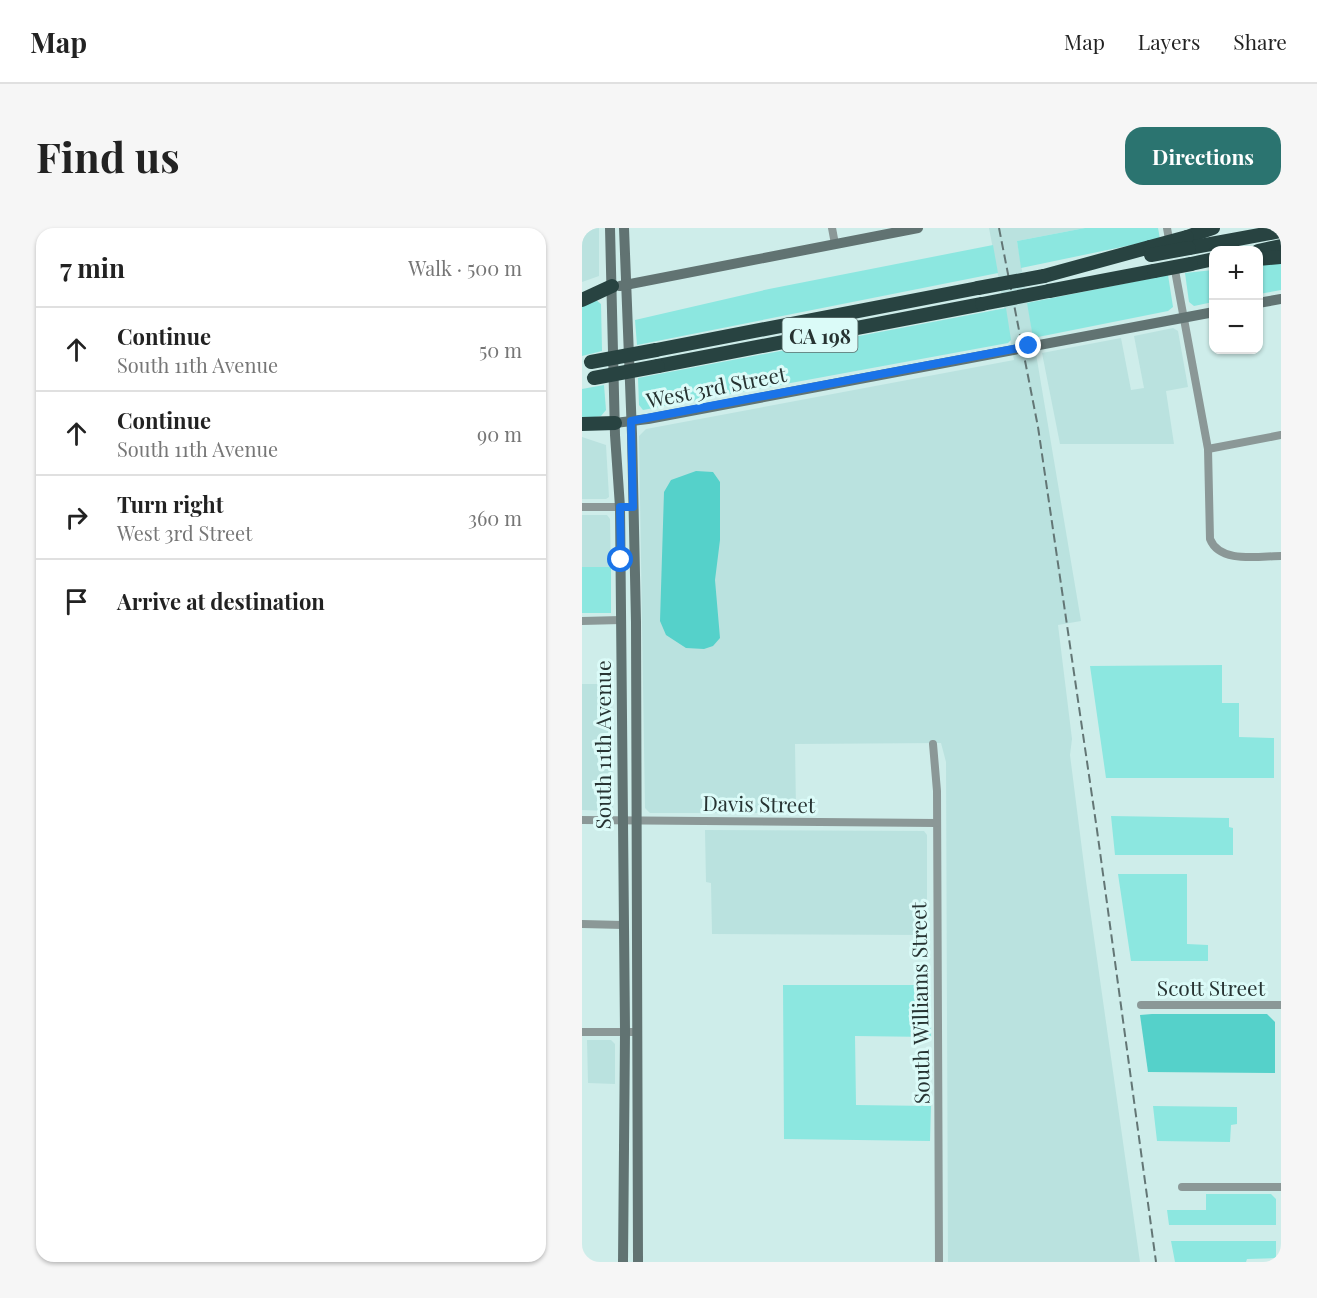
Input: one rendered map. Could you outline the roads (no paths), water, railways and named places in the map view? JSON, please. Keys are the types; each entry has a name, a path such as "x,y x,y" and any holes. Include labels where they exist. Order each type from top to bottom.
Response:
{"highway":[{"path":"1188,242 1214,228"},
{"name":"CA 198","path":"586,363 1044,276 1188,242 1281,231"},
{"path":"1263,250 1281,246"},
{"path":"1263,259 1281,257"},
{"name":"CA 198","path":"588,379 1209,261"},
{"path":"582,300 619,286"},
{"path":"582,424 615,423"}],"main road":[{"name":"South 11th Avenue","path":"610,228 619,286 631,421 636,622 638,1262"},
{"name":"South 11th Avenue","path":"623,1262 625,1032 620,507 615,423 619,286 624,228"},
{"path":"619,286 918,228"},
{"path":"1263,302 1281,299"},
{"name":"West 3rd Street","path":"615,423 1209,313"}],"street":[{"path":"832,228 835,244"},
{"path":"1167,228 1208,449 1209,531 1214,546 1227,555 1281,556"},
{"path":"1208,449 1281,435"},
{"path":"582,507 633,507"},
{"path":"582,621 621,620"},
{"name":"South Williams Street","path":"933,744 936,781 939,1262"},
{"name":"Davis Street","path":"582,820 936,823"},
{"path":"582,924 623,925"},
{"name":"Scott Street","path":"1140,1005 1281,1005"},
{"path":"582,1032 637,1032"},
{"path":"1182,1187 1281,1187"}],"railway":[{"path":"999,228 1038,427 1097,830 1156,1262"}]}
